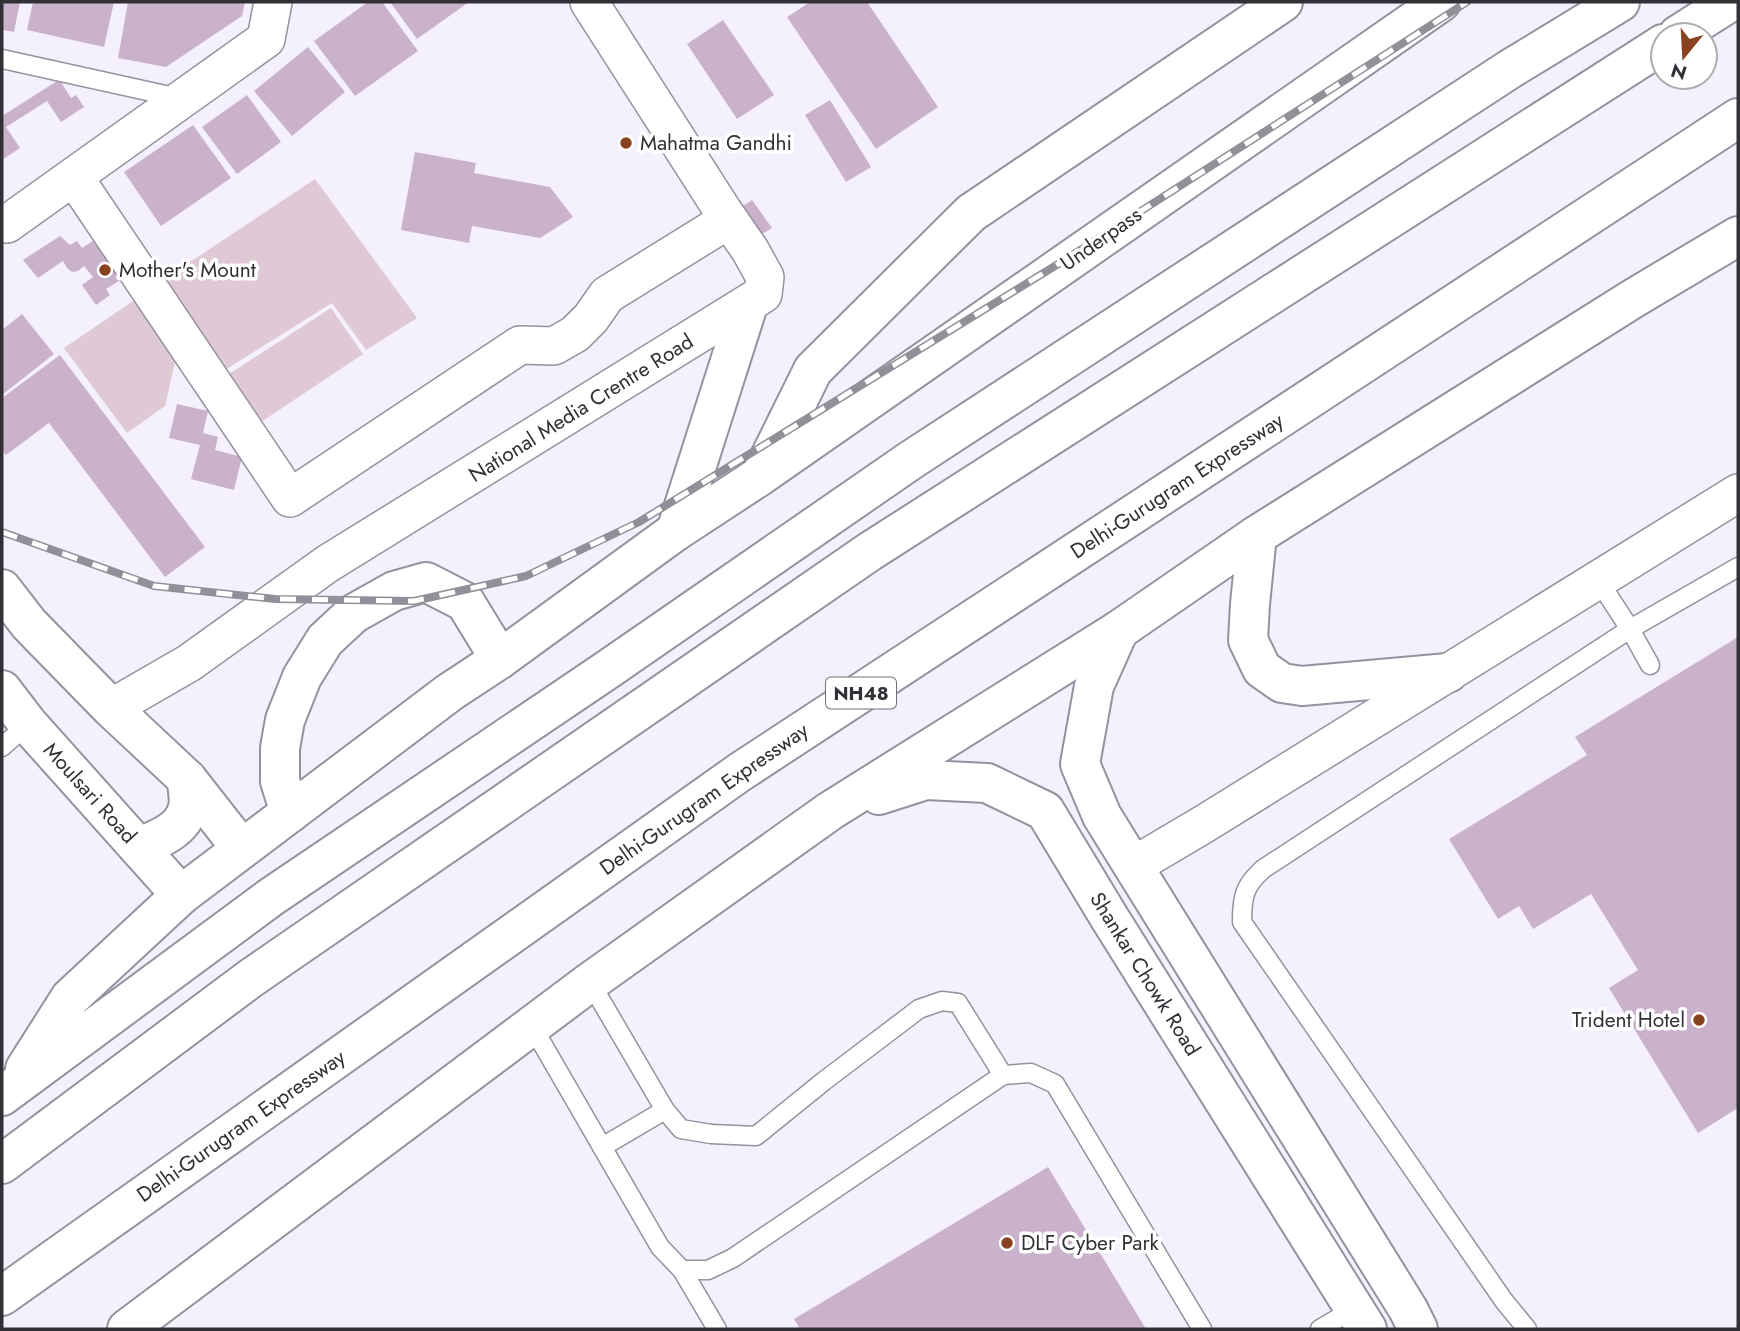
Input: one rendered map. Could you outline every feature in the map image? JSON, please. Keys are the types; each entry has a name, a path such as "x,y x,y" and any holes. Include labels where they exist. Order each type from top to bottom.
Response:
{"main road":[{"path":"760,476 813,370 971,213 1283,2"},
{"name":"Underpass","path":"7,1092 70,998 181,895 241,848 450,692 500,659 676,531 760,476 1441,2"},
{"path":"7,1092 271,897 911,460 1510,69 1620,2"},
{"path":"1700,21 1730,2"},
{"path":"2,1164 251,978 869,552 1649,53"},
{"name":"Delhi-Gurugram Expressway","path":"2,1296 740,772 1738,118"},
{"path":"127,1329 590,982 830,811 1119,631 1257,535 1634,298 1738,236"},
{"path":"676,531 748,304"},
{"path":"1257,535 1248,640 1262,669 1282,683 1302,686 1448,673"},
{"path":"290,813 280,781 280,748 285,720 302,677 325,640 353,614 394,591 426,582 465,602 500,659"},
{"path":"2,589 29,624 111,708 187,779 241,848"},
{"path":"1119,631 1094,686 1080,764 1102,816 1418,1329"},
{"name":"Moulsari Road","path":"2,690 15,736 138,847 181,895"},
{"path":"138,847 164,836 180,823 188,808 187,779"},
{"name":"Shankar Chowk Road","path":"830,811 926,780 987,783 1045,811 1130,952 1361,1319"}],"street":[{"path":"8,224 266,39 273,2"},
{"name":"National Media Crentre Road","path":"111,708 189,663 327,565 763,294 765,277 750,250 728,220 589,2"},
{"path":"74,177 290,498 520,345 554,346 575,334 592,318 607,295 728,220"},
{"path":"1133,866 1738,493"}],"lane":[{"path":"3,60 182,99"},
{"path":"1527,1329 1504,1301 1242,922 1242,900 1251,880 1263,869 1630,629 1738,567"},
{"path":"1598,580 1650,665"},
{"path":"590,982 665,1110 681,1129 711,1134 756,1136 824,1080 919,1009 942,1001 958,1003 1003,1075"},
{"path":"532,1026 660,1247 682,1270 718,1329"},
{"path":"682,1270 708,1270 733,1258 1003,1075 1031,1073 1055,1084 1202,1329"},
{"path":"602,1147 665,1110"},
{"path":"1320,1329 1361,1319"}],"shaded area":[{"path":"315,179 417,318 366,350 332,303 217,375 157,284"},
{"path":"142,295 178,349 165,406 127,433 64,348"},
{"path":"331,308 363,354 255,426 223,378"}],"building":[{"path":"2,2 20,2 14,32 2,30"},
{"path":"33,2 114,2 104,47 27,30"},
{"path":"128,2 245,2 242,16 166,67 118,58"},
{"path":"368,2 382,2 418,51 355,96 314,41"},
{"path":"390,2 469,2 417,39"},
{"path":"810,2 867,2 938,107 876,149 787,17"},
{"path":"723,20 774,95 737,119 687,44"},
{"path":"308,47 345,92 292,136 254,91"},
{"path":"65,76 69,80 62,84 71,98 76,95 84,107 61,122 47,101 6,127 20,148 2,160 2,116"},
{"path":"247,95 281,142 237,174 202,127"},
{"path":"830,100 871,167 846,182 805,115"},
{"path":"193,125 231,178 161,226 124,172"},
{"path":"415,152 476,163 474,173 550,187 573,217 540,238 472,226 469,243 401,230"},
{"path":"752,200 772,228 754,239 735,211"},
{"name":"Mother's Mount","path":"60,236 70,245 77,241 82,248 93,241 104,257 113,252 127,276 106,289 110,295 96,305 82,285 93,277 84,266 72,272 63,261 38,278 23,260"},
{"path":"22,314 54,354 2,395 2,330"},
{"path":"60,355 205,547 165,577 49,423 6,455 2,450 2,398"},
{"path":"177,404 208,411 203,433 218,437 215,450 242,457 234,490 191,479 200,445 169,438"},
{"path":"1738,637 1738,1108 1698,1133 1609,988 1638,970 1591,894 1533,929 1519,906 1498,919 1449,839 1587,755 1575,737"},
{"name":"DLF Cyber Park","path":"1048,1167 1146,1329 800,1329 794,1319"}],"railway":[{"path":"2,532 154,586 275,599 414,601 526,576 639,522 1063,261 1467,2"}],"place":[{"name":"Mahatma Gandhi","path":"626,143"},
{"name":"Mother's Mount","path":"105,270"},
{"name":"Trident Hotel","path":"1699,1020"},
{"name":"DLF Cyber Park","path":"1007,1243"}]}
